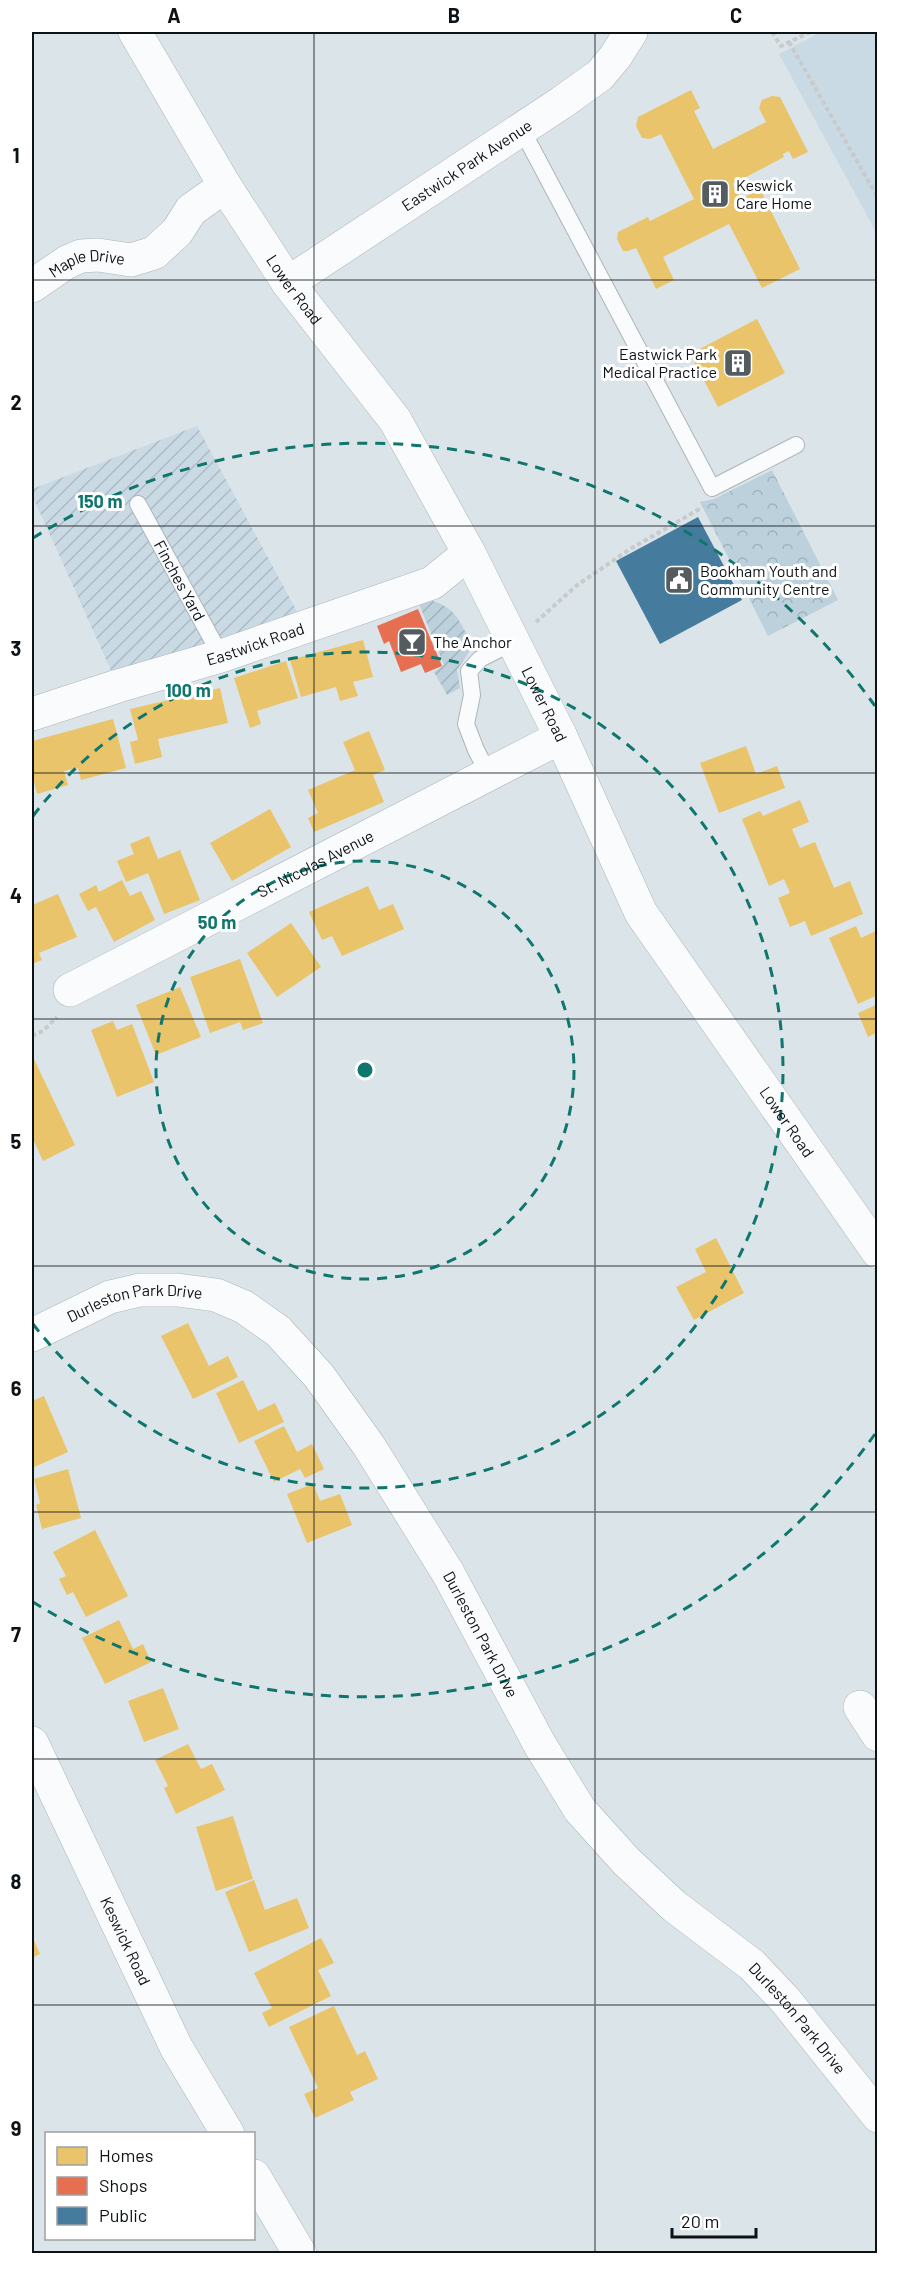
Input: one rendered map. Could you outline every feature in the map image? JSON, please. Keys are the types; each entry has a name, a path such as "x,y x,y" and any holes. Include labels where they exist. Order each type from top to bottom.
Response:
{"street":[{"name":"Lower Road","path":"135,32 225,186 288,283 395,420 469,553 561,737 641,913 876,1246"},
{"name":"Eastwick Park Avenue","path":"288,283 600,75 631,32"},
{"name":"Maple Drive","path":"32,286 67,262 81,256 98,255 131,260 154,253 177,232 191,210 225,186"},
{"name":"Eastwick Road","path":"32,714 221,656 432,583 469,553"},
{"name":"St. Nicolas Avenue","path":"70,990 561,737"},
{"name":"Durleston Park Drive","path":"32,1335 110,1297 140,1290 177,1290 216,1295 244,1307 278,1331 319,1376 369,1446 448,1573 540,1745 580,1810 626,1861 674,1906 752,1965 786,2001 878,2116"},
{"path":"860,1707 878,1735"},
{"name":"Keswick Road","path":"32,1743 176,2048 227,2132"},
{"path":"255,2178 300,2253"}],"lane":[{"path":"521,128 712,488 796,445"},
{"name":"Finches Yard","path":"138,504 221,656"},
{"path":"489,775 466,724 472,695 469,671 480,659 513,642"}],"path":[{"path":"772,32 781,46 810,32"},
{"path":"789,42 878,198"},
{"path":"513,642 576,586 630,549 698,510 702,472"}],"shaded area":[{"path":"821,32 877,32 877,234 779,54"},
{"path":"197,426 301,619 118,686 32,495 32,489"}],"green space":[{"path":"772,470 838,600 768,636 700,502 714,499"},
{"path":"433,601 453,613 473,646 457,670 460,688 447,695 434,672 444,665 419,604"}],"building: Homes":[{"name":"Keswick Care Home","path":"691,90 700,108 694,111 713,149 766,122 759,108 762,100 772,96 780,97 808,152 793,159 789,151 783,154 784,157 733,184 741,199 760,189 800,269 762,288 729,224 663,257 674,280 656,289 636,248 623,251 617,239 618,232 648,217 650,221 694,199 661,134 650,139 642,138 636,126 638,117"},
{"name":"Eastwick Park Medical Practice","path":"757,319 785,373 718,407 690,354"},
{"path":"363,640 373,677 353,682 358,696 340,701 336,687 301,697 290,660"},
{"path":"286,661 298,698 257,711 261,724 250,728 234,678"},
{"path":"220,688 228,723 158,739 162,757 135,764 130,742 138,740 130,709"},
{"path":"113,719 126,768 81,780 78,768 64,771 68,785 37,794 32,772 32,741"},
{"path":"369,731 385,770 373,775 384,802 314,832 308,818 318,813 308,790 355,770 343,742"},
{"path":"746,746 756,774 777,766 785,788 719,813 700,763"},
{"path":"800,800 809,822 792,829 800,848 815,842 834,888 850,881 863,914 811,936 805,921 790,927 778,898 790,893 784,879 769,886 742,819 760,811 763,816"},
{"path":"270,809 291,847 232,881 210,843"},
{"path":"149,836 158,859 180,850 200,900 164,914 148,873 126,882 117,861 134,854 130,844"},
{"path":"122,880 130,896 141,891 155,920 114,942 96,907 88,911 79,894 96,885 99,892"},
{"path":"368,886 379,910 393,904 404,929 342,956 332,936 322,940 309,912"},
{"path":"58,894 77,937 39,953 42,960 32,964 32,905"},
{"path":"291,923 321,967 277,997 247,953"},
{"path":"856,926 861,938 876,931 878,934 878,995 858,1004 829,938"},
{"path":"240,959 263,1023 243,1030 240,1022 210,1033 190,977"},
{"path":"180,987 201,1037 156,1055 136,1005"},
{"path":"878,1004 878,1032 868,1037 858,1013"},
{"path":"113,1021 117,1030 132,1024 154,1082 117,1097 91,1030"},
{"path":"32,1055 75,1145 43,1161 32,1137"},
{"path":"716,1238 744,1293 694,1320 676,1287 706,1272 695,1249"},
{"path":"188,1323 209,1366 228,1356 238,1377 193,1399 161,1336"},
{"path":"243,1380 258,1411 275,1403 284,1422 239,1443 216,1393"},
{"path":"44,1396 68,1452 32,1468 32,1401"},
{"path":"284,1426 297,1452 312,1444 324,1469 305,1478 300,1469 274,1482 254,1441"},
{"path":"68,1469 81,1518 42,1529 36,1505 40,1503 34,1479"},
{"path":"313,1484 320,1501 340,1494 352,1525 307,1543 287,1494"},
{"path":"95,1530 128,1596 86,1617 73,1592 67,1595 59,1579 66,1576 53,1552"},
{"path":"119,1620 133,1649 143,1644 151,1662 105,1684 82,1638"},
{"path":"163,1688 179,1729 144,1742 128,1701"},
{"path":"188,1744 201,1769 212,1764 225,1790 176,1814 164,1788 168,1786 155,1760"},
{"path":"233,1816 253,1879 216,1891 196,1827"},
{"path":"254,1880 265,1910 297,1898 309,1928 249,1952 225,1892"},
{"path":"32,1936 40,1954 32,1958"},
{"path":"321,1938 334,1963 318,1970 331,1996 269,2027 262,2013 272,2008 254,1973"},
{"path":"334,2006 357,2055 365,2051 378,2079 350,2092 354,2100 315,2118 304,2094 318,2088 289,2027"}],"building: Shops":[{"path":"418,609 442,666 425,673 421,664 401,672 389,641 384,644 377,626"}],"building: Public":[{"name":"Bookham Youth and Community Centre","path":"698,517 742,600 660,644 616,561"}],"place":[{"name":"Keswick Care Home","path":"715,194"},
{"name":"Eastwick Park Medical Practice","path":"738,363"},
{"name":"Bookham Youth and Community Centre","path":"679,580"},
{"name":"The Anchor","path":"412,642"}]}
